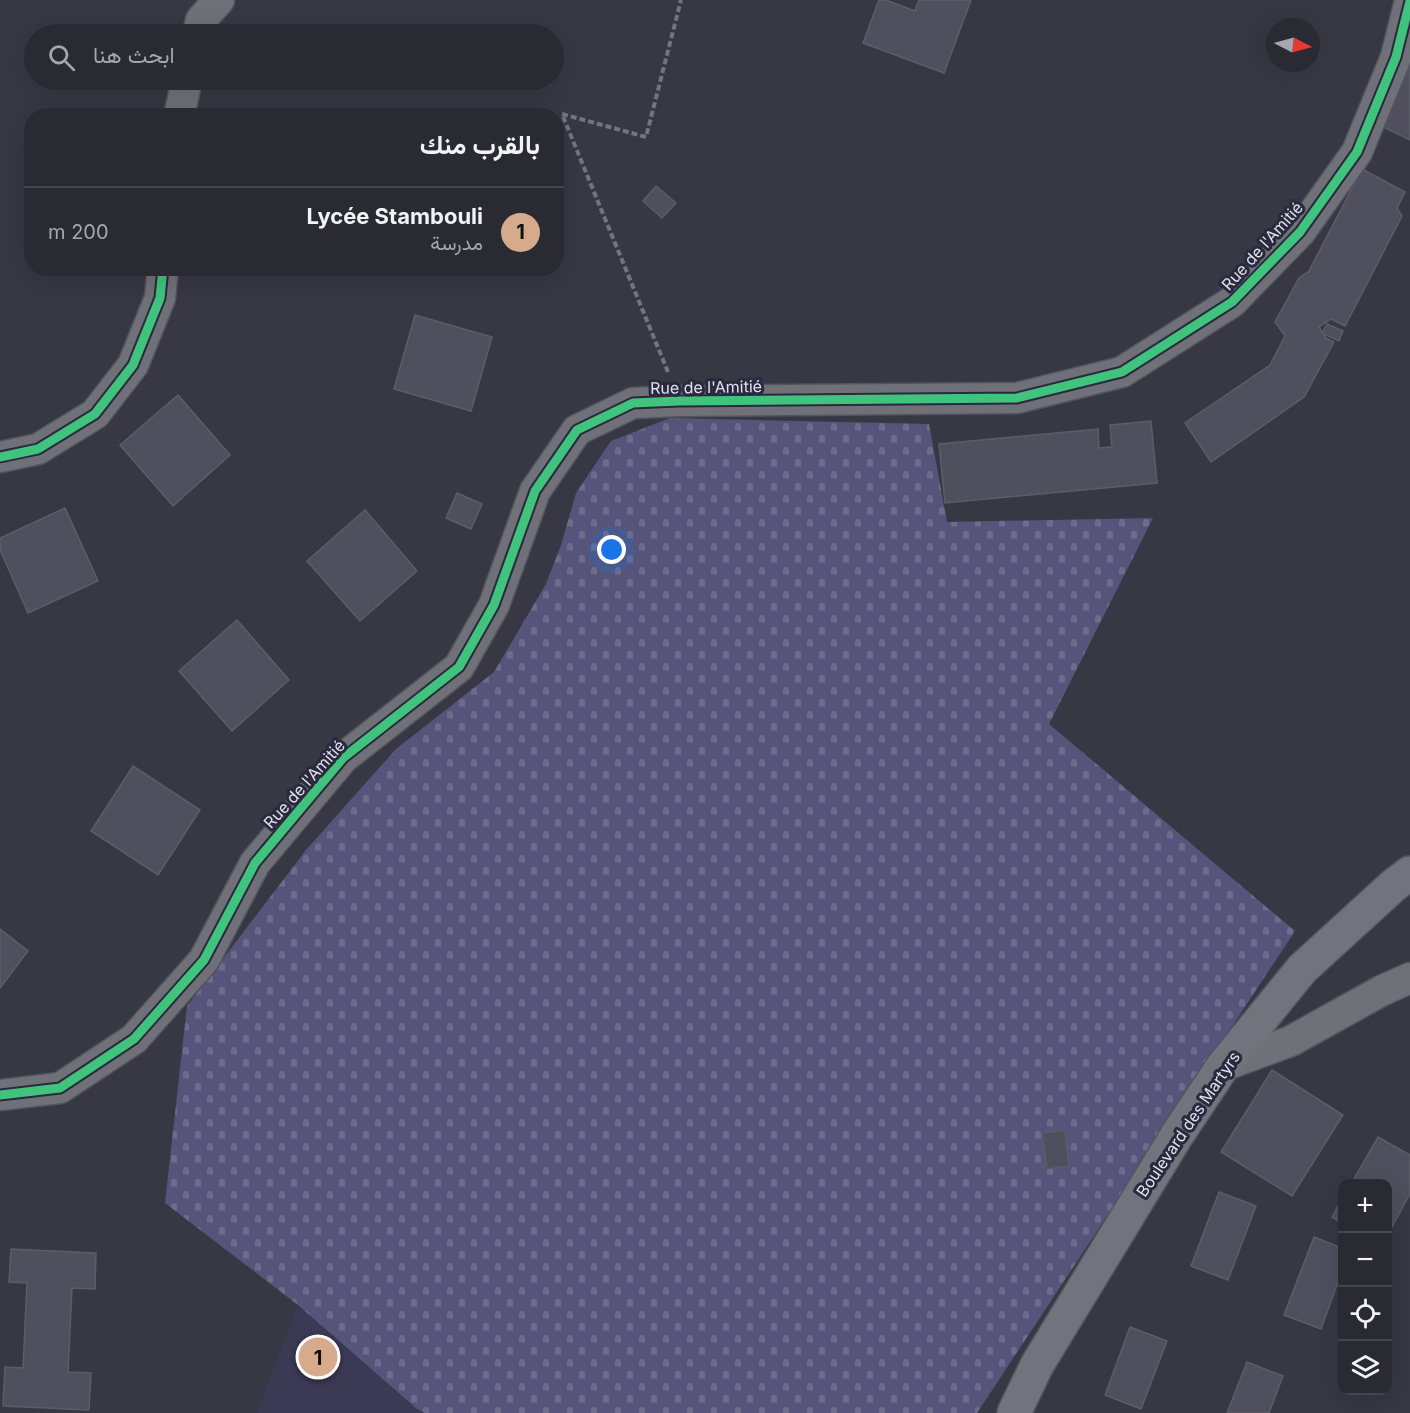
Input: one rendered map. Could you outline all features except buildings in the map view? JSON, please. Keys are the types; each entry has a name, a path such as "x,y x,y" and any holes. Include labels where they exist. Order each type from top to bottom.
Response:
{"main road":[{"name":"Boulevard des Martyrs","path":"1014,1413 1043,1355 1177,1135 1223,1066 1302,969 1410,873"}],"street":[{"path":"200,24 219,0"},
{"name":"Rue de l'Amitié","path":"0,1095 60,1088 134,1039 204,960 255,863 343,758 459,667 494,605 534,491 578,430 633,403 1017,398 1122,372 1232,302 1300,231 1358,152 1396,57 1410,1"},
{"path":"181,108 184,90"},
{"path":"0,457 38,449 94,414 132,365 160,298 162,276"},
{"path":"1223,1066 1292,1041 1410,978"}],"path":[{"path":"564,115 646,137 681,0"},
{"path":"564,119 679,401"}],"shaded area":[{"path":"298,1305 417,1409 425,1413 257,1413"}],"green space":[{"path":"670,418 929,424 947,522 1153,518 1049,724 1295,931 977,1413 425,1413 417,1409 298,1305 165,1203 187,1006 306,850 396,749 494,672 546,584 561,545 576,493 611,441"}],"cycle path":[{"path":"0,1095 60,1088 134,1039 204,960 255,863 343,758 459,667 494,605 535,491 577,430 633,403 1017,398 1122,372 1232,302 1300,232 1357,152 1396,57 1410,1"},
{"path":"0,457 38,449 95,414 133,365 160,298 162,276"}],"place":[{"name":"Lycée Stambouli","path":"318,1357"}]}
